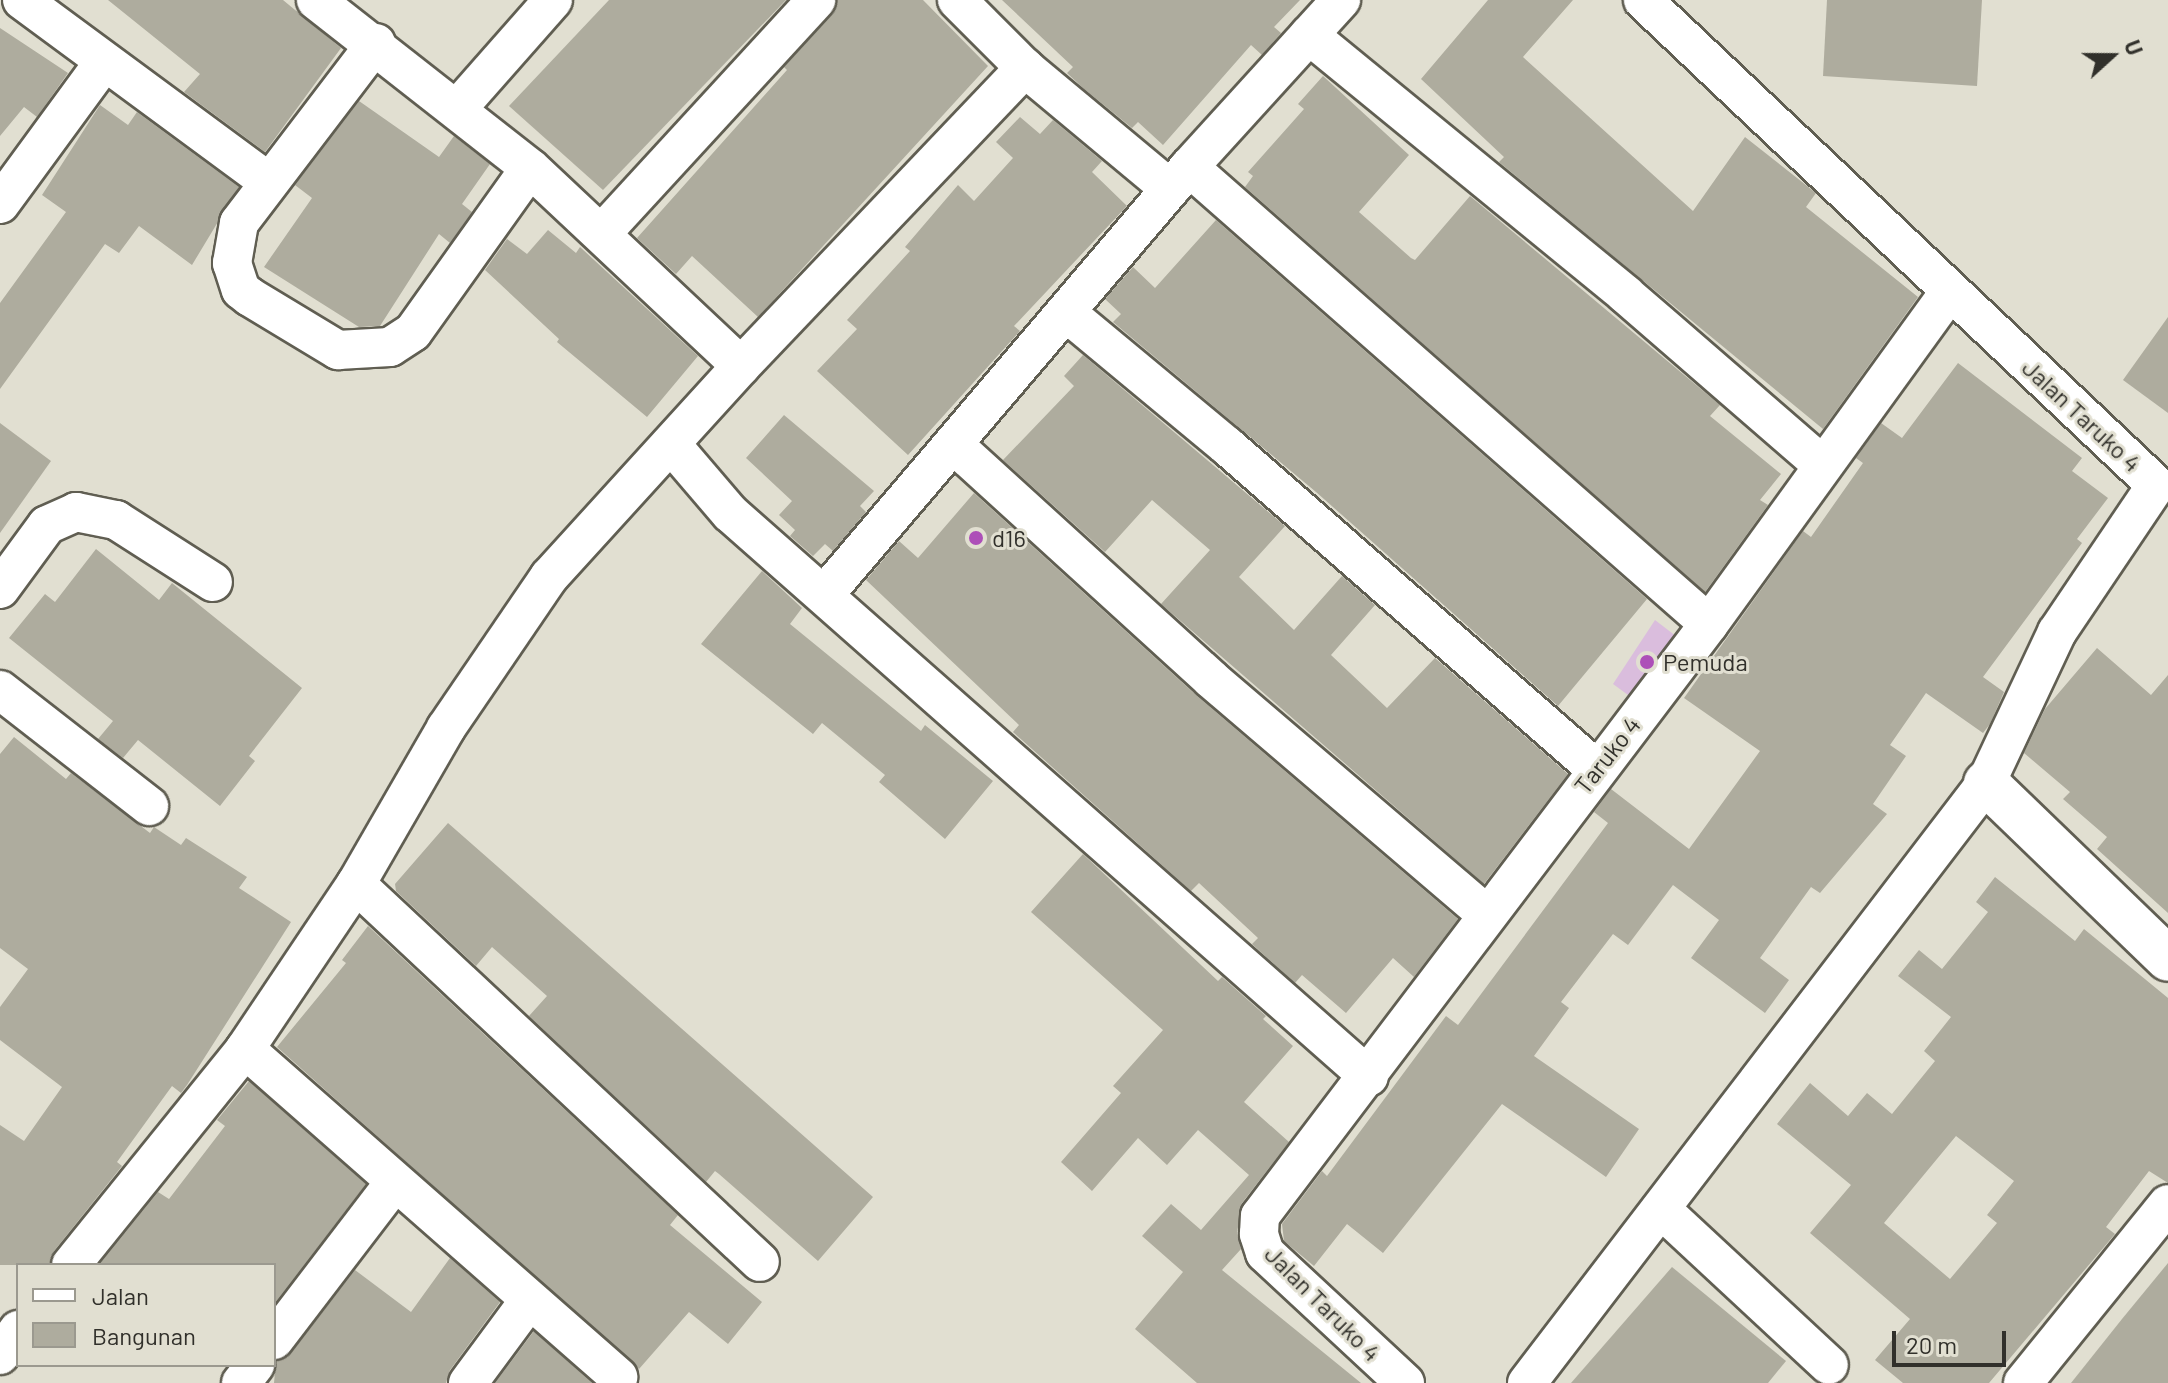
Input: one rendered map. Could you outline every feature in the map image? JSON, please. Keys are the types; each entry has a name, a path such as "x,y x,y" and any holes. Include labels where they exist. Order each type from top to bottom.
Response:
{"street":[{"path":"22,0 269,182"},
{"path":"316,0 376,43 530,168 603,232 741,366"},
{"path":"457,109 553,0"},
{"path":"603,232 816,0"},
{"path":"958,0 1025,68 1179,178 1709,624"},
{"path":"824,595 1068,314 1179,178 1341,0"},
{"name":"Jalan Taruko 4","path":"1527,1383 1986,783 2057,632 2162,489 1949,292 1643,0"},
{"path":"1309,35 1625,294 1821,464"},
{"path":"376,43 239,223 232,247 241,290 338,350 374,352 413,332 530,168"},
{"path":"0,204 104,62"},
{"path":"73,1263 245,1049 356,884 446,728 549,577 741,366 1025,68"},
{"name":"Taruko 4","path":"1260,1216 1369,1077 1486,914 1709,624 1821,464 1949,292"},
{"path":"1068,314 1227,446 1596,769"},
{"path":"671,444 730,513 1369,1077"},
{"path":"953,444 1211,679 1486,914"},
{"path":"0,589 47,525 76,512 116,520 213,582"},
{"path":"0,690 149,806"},
{"path":"1986,783 2168,959"},
{"path":"356,884 760,1262"},
{"path":"245,1049 528,1302 619,1377"},
{"path":"276,1337 394,1183"},
{"path":"2023,1383 2168,1204"},
{"path":"1661,1209 1829,1365"},
{"name":"Jalan Taruko 4","path":"1260,1216 1259,1234 1265,1253 1405,1383"},
{"path":"468,1383 528,1302"},
{"path":"0,1355 16,1334"},
{"path":"241,1383 253,1367"}],"shaded area":[{"name":"Pemuda","path":"1655,620 1681,640 1639,703 1613,684"}],"building":[{"path":"108,0 283,0 341,48 265,152 184,92 200,74"},
{"path":"609,0 786,0 603,190 509,106"},
{"path":"837,0 923,0 988,66 758,317 692,256 676,274 637,238 787,70 784,67 833,14"},
{"path":"1002,0 1300,0 1274,27 1281,33 1262,55 1251,45 1163,145 1138,122 1132,128 1083,88 1067,73 1073,67"},
{"path":"1488,0 1573,0 1523,57 1693,211 1745,137 1816,193 1806,207 1918,297 1823,429 1499,162 1504,157 1421,79"},
{"path":"1827,0 1982,0 1977,86 1823,76"},
{"path":"0,28 68,73 37,117 24,107 0,136"},
{"path":"1323,76 1409,155 1359,212 1411,258 1415,260 1470,196 1720,405 1710,416 1781,474 1760,500 1768,505 1705,592 1245,187 1253,176 1248,172 1304,109 1298,104"},
{"path":"359,101 439,157 454,136 490,164 462,204 472,212 450,243 439,234 380,326 359,327 264,267 312,198 295,185"},
{"path":"100,105 128,125 137,112 239,187 192,265 139,226 119,253 105,244 0,389 0,303 66,212 42,195"},
{"path":"1020,117 1040,134 1053,120 1102,161 1092,172 1127,206 1014,326 1020,331 908,455 817,371 857,329 847,320 910,251 905,247 958,185 974,201 1013,158 996,142"},
{"path":"1216,220 1647,599 1558,706 1316,492 1113,322 1121,314 1105,299 1133,267 1155,288"},
{"path":"548,230 576,253 580,247 698,356 647,417 557,342 559,339 485,270 507,239 527,254"},
{"path":"2168,317 2168,413 2123,380"},
{"path":"1083,355 1285,526 1239,577 1294,630 1342,576 1375,605 1331,655 1387,708 1435,658 1568,774 1484,884 1161,604 1210,550 1152,500 1105,552 1003,460 1074,386 1064,376"},
{"path":"1958,363 2082,458 2072,471 2108,498 2077,539 2082,543 1983,677 2004,692 1990,724 1983,733 1926,693 1890,745 1906,756 1873,804 1887,814 1820,893 1811,887 1760,958 1789,980 1765,1013 1691,958 1719,920 1673,885 1628,945 1613,934 1561,1002 1569,1008 1534,1056 1639,1129 1606,1177 1502,1104 1383,1253 1347,1224 1314,1266 1284,1241 1282,1224 1322,1171 1327,1176 1446,1016 1458,1025 1608,823 1594,812 1611,789 1689,849 1760,751 1684,698 1803,531 1811,537 1863,463 1856,458 1881,423 1902,438"},
{"path":"784,415 874,491 860,506 866,512 833,551 825,544 813,556 790,536 795,530 779,515 792,501 746,458"},
{"path":"0,423 51,461 0,533"},
{"path":"974,493 1196,695 1458,919 1414,977 1393,958 1346,1013 1302,975 1295,983 1252,944 1258,938 1199,883 1191,891 1013,732 1019,725 866,580 899,541 918,558"},
{"path":"96,549 159,600 172,583 302,688 249,756 255,761 220,806 138,740 123,758 98,739 113,721 9,638 45,594 55,602"},
{"path":"762,571 802,608 790,624 921,731 925,725 993,781 945,839 879,782 885,775 822,723 813,734 701,644"},
{"path":"2097,648 2151,695 2168,675 2168,913 2097,849 2107,837 2063,799 2070,792 2024,753 2045,709"},
{"path":"14,737 66,779 71,773 150,833 154,827 181,845 186,838 247,877 239,888 291,922 187,1085 181,1093 172,1086 117,1162 122,1166 54,1251 51,1263 0,1265 0,1125 24,1141 62,1087 0,1040 0,1007 28,969 0,948 0,754"},
{"path":"448,823 873,1197 818,1261 715,1171 706,1182 529,1016 547,996 492,947 476,966 396,891 395,884"},
{"path":"1083,854 1218,981 1222,977 1266,1016 1263,1019 1293,1046 1244,1102 1289,1142 1242,1203 1237,1233 1241,1249 1222,1270 1361,1383 1197,1383 1135,1329 1183,1272 1142,1236 1171,1204 1201,1230 1249,1175 1198,1130 1167,1165 1138,1138 1092,1191 1061,1162 1121,1093 1113,1086 1163,1030 1031,912"},
{"path":"1995,877 2075,941 2084,929 2168,998 2168,1183 2149,1171 2106,1227 2115,1234 1989,1383 1903,1383 1875,1360 1910,1319 1810,1233 1851,1185 1777,1124 1810,1083 1848,1116 1867,1093 1892,1114 1935,1061 1924,1051 1951,1017 1898,976 1919,950 1942,969 1988,912 1976,902","holes":["1956,1136 2014,1181 1987,1215 1997,1223 1950,1279 1884,1223"]},
{"path":"368,926 678,1215 670,1225 762,1302 728,1344 689,1312 639,1369 277,1047 346,963 342,960"},
{"path":"249,1081 366,1184 276,1301 276,1263 101,1263 158,1192 169,1199 225,1126 217,1120"},
{"path":"450,1258 500,1302 450,1370 446,1383 274,1383 276,1361 291,1353 355,1270 411,1312"},
{"path":"2168,1263 2168,1383 2071,1383 2122,1319"},
{"path":"1672,1267 1786,1361 1768,1383 1571,1383"},
{"path":"534,1331 592,1383 495,1383"}],"place":[{"name":"d16","path":"976,538"},
{"name":"Pemuda","path":"1647,662"}]}
